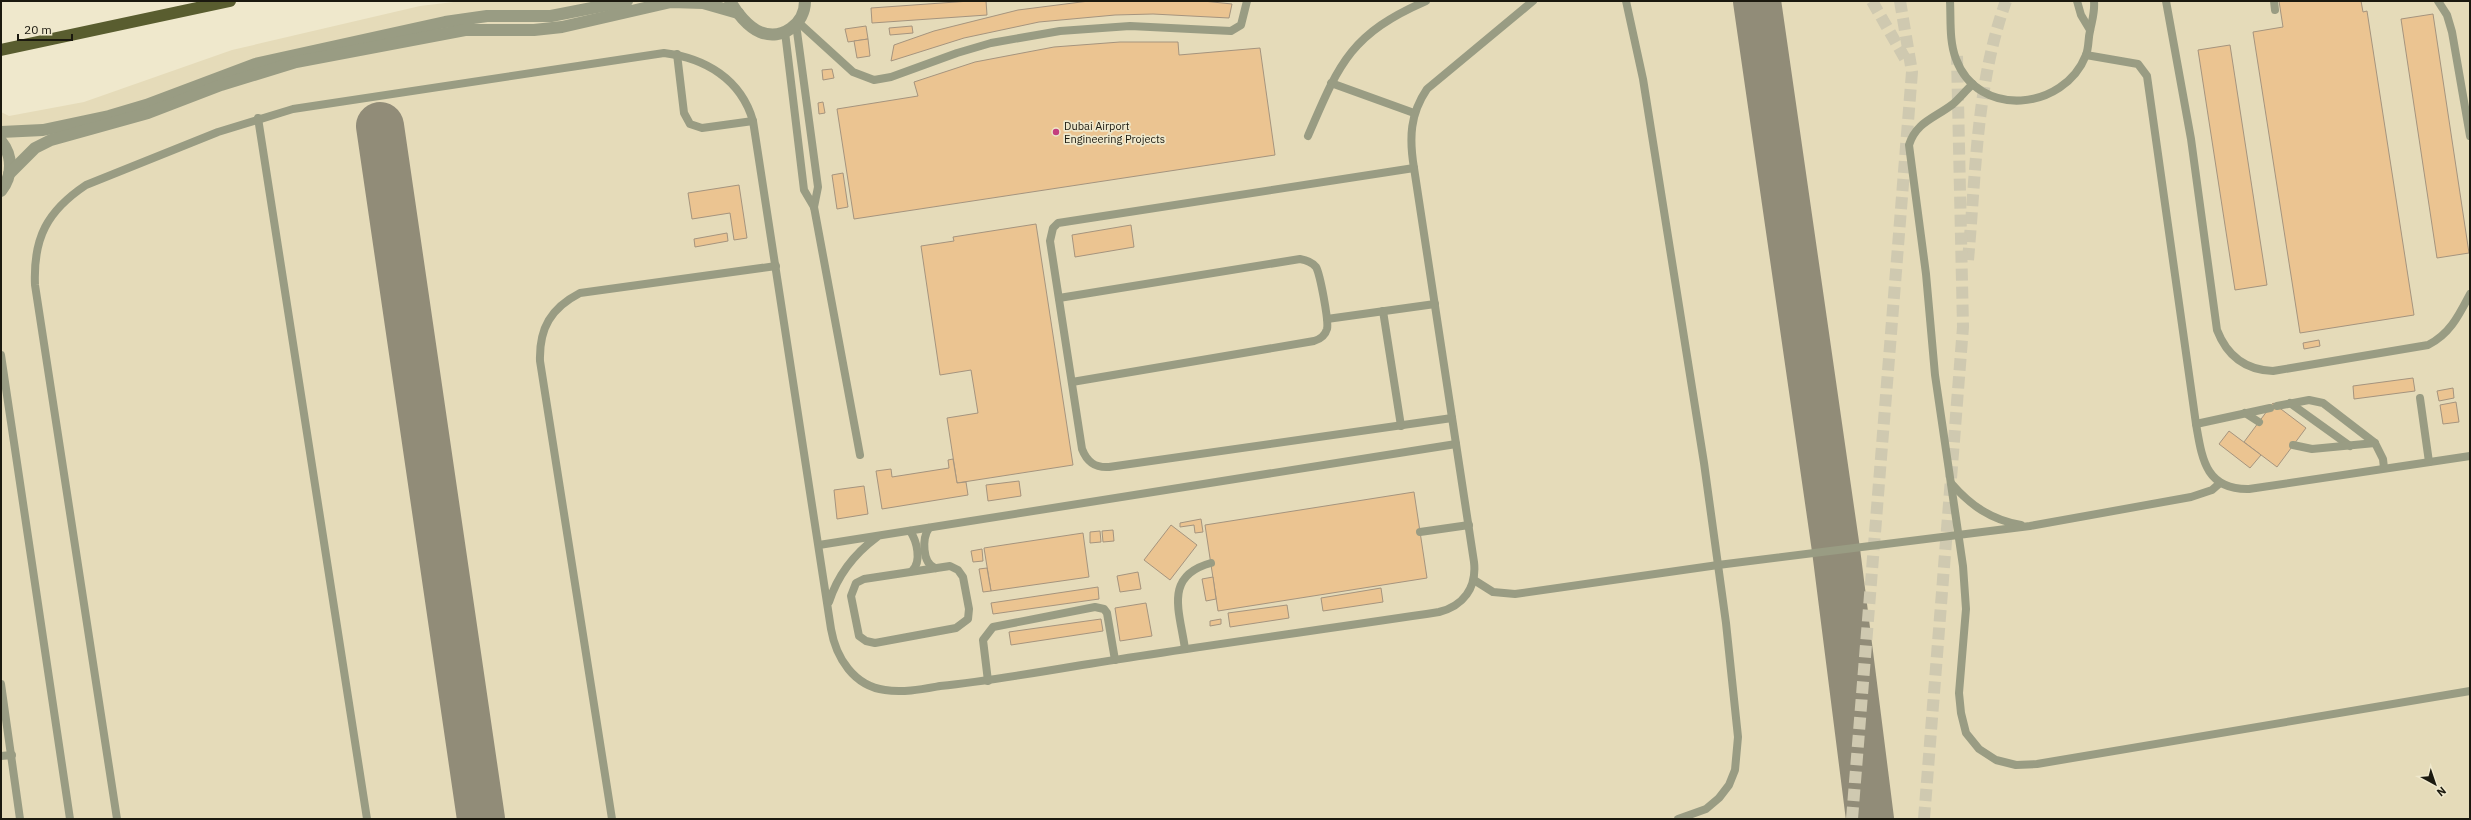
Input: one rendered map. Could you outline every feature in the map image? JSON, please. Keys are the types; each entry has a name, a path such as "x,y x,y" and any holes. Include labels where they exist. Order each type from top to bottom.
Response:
{"main road":[{"path":"1,50 230,1"}],"street":[{"path":"1,132 43,130 109,116 146,105 255,64 445,22 487,16 551,16 626,1"},
{"path":"730,1 738,13 759,31 767,34 785,32 797,23 804,9 805,1"},
{"path":"1,191 9,174 35,148 51,140 148,113 221,85 296,62 465,30 534,30 562,27 670,2 703,3 738,13"},
{"path":"1,141 9,154 9,174"}],"lane":[{"path":"797,23 853,72 866,78 883,79 984,45 1060,31 1130,26 1232,32 1241,25 1247,1"},
{"path":"1308,136 1331,83 1348,54 1372,31 1399,13 1426,1"},
{"path":"117,819 35,285 34,265 37,246 45,227 55,211 69,196 86,185 258,118 293,109 664,53 677,54 704,63 726,78 743,98 753,121 831,629 837,652 850,671 865,683 875,688 896,691 988,681 1115,660 1439,612 1458,604 1465,597 1474,580 1475,566 1410,140 1414,113 1424,94 1437,79 1533,1"},
{"path":"1626,1 1643,79 1718,565 1738,737 1736,770 1729,785 1719,798 1706,809 1678,819"},
{"path":"1950,1 1952,45 1956,58 1972,84 2001,100 2018,102 2036,100 2052,93 2066,82 2086,55 2090,30 2095,13 2094,1"},
{"path":"2077,1 2081,16 2090,30"},
{"path":"2166,1 2191,139 2217,330 2221,340 2235,358 2253,368 2273,371 2428,345 2442,336 2453,325 2470,294"},
{"path":"2274,1 2275,10"},
{"path":"2438,1 2447,15 2452,32 2470,136"},
{"path":"797,23 818,187 814,207"},
{"path":"785,32 802,180 804,190 814,207 860,455"},
{"path":"677,54 684,113 690,124 702,128 753,121"},
{"path":"2086,55 2138,64 2147,76 2196,424 2204,463 2213,477 2220,483 2234,488 2249,489 2470,456"},
{"path":"1331,83 1414,113"},
{"path":"1972,84 1953,103 1919,126 1912,134 1909,145 1926,274 1935,375 1960,536 1966,609 1959,693 1961,713 1966,733 1979,749 1996,760 2016,765 2037,764 2470,691"},
{"path":"258,118 367,819"},
{"path":"1414,168 1058,223 1050,235 1050,241 1082,449 1089,461 1102,467 1452,418"},
{"path":"1059,298 1300,259 1310,262 1318,271 1327,319 1327,329 1324,335 1314,341 1072,382"},
{"path":"612,819 540,361 540,344 544,327 553,312 565,301 580,293 776,266"},
{"path":"1327,319 1435,304"},
{"path":"1383,311 1401,426"},
{"path":"1,355 70,819"},
{"path":"2420,398 2429,462"},
{"path":"2196,424 2290,403 2309,400 2324,403 2375,443 2381,454 2384,468"},
{"path":"2290,403 2350,446"},
{"path":"2245,413 2259,422"},
{"path":"2293,445 2307,449 2375,443"},
{"path":"819,545 1456,444"},
{"path":"1951,483 1972,505 1994,518 2030,526"},
{"path":"1474,580 1493,592 1515,594 1718,565 1960,536 2030,526 2191,497 2212,490 2220,483"},
{"path":"1420,532 1469,525"},
{"path":"930,528 925,539 926,556 930,564 935,568"},
{"path":"910,531 916,540 917,557 916,565 912,571"},
{"path":"828,604 846,565 878,536"},
{"path":"1185,650 1178,598 1180,583 1189,571 1211,563"},
{"path":"950,566 961,573 969,609 968,619 964,624 956,628 875,643 862,639 856,628 851,596 856,583 864,579 912,571 950,566"},
{"path":"988,681 984,640 993,627 1095,607 1104,609 1107,613 1115,660"},
{"path":"1,684 20,819"},
{"path":"1,756 12,754"}],"shaded area":[{"path":"462,1 2470,1 2470,819 1,819 1,112 9,116 84,102 232,50 420,6"}],"building":[{"path":"986,1 987,15 872,23 871,8"},
{"path":"1089,1 1203,1 1232,4 1229,18 1153,14 1115,15 1039,22 964,38 891,61 894,45 934,31 1018,10"},
{"path":"2279,1 2361,1 2363,12 2367,11 2414,315 2300,333 2253,32 2283,27"},
{"path":"2433,14 2469,253 2437,258 2401,19"},
{"path":"866,26 868,39 848,42 845,29"},
{"path":"912,26 913,33 890,35 889,28"},
{"path":"868,39 870,56 857,58 854,41"},
{"name":"Dubai Airport Engineering Projects","path":"1120,42 1178,42 1179,55 1260,48 1275,155 854,219 837,109 918,96 914,82 975,62 1054,47"},
{"path":"2230,45 2267,285 2235,290 2198,50"},
{"path":"832,69 834,78 823,80 822,70"},
{"path":"823,102 825,113 819,114 818,103"},
{"path":"843,173 848,207 837,209 832,175"},
{"path":"739,185 747,238 734,240 730,213 692,219 688,193"},
{"path":"1036,224 1073,465 957,483 947,418 978,413 971,370 940,375 921,246 954,241 953,237"},
{"path":"1131,225 1134,247 1075,257 1072,235"},
{"path":"727,233 728,241 695,247 694,239"},
{"path":"2319,340 2320,346 2304,349 2303,343"},
{"path":"2413,378 2415,391 2354,399 2353,386"},
{"path":"2453,388 2454,398 2439,401 2437,391"},
{"path":"2456,402 2459,422 2443,424 2440,405"},
{"path":"2273,403 2306,428 2277,467 2244,442"},
{"path":"2229,431 2261,455 2250,468 2219,444"},
{"path":"953,459 957,483 966,482 968,495 882,509 876,471 891,469 892,477 949,468 948,460"},
{"path":"1019,481 1021,496 988,501 986,485"},
{"path":"864,486 868,514 837,519 834,490"},
{"path":"1414,492 1427,578 1218,611 1205,525"},
{"path":"1201,519 1203,532 1195,533 1194,525 1180,527 1180,523"},
{"path":"1171,525 1197,545 1170,580 1144,560"},
{"path":"1113,530 1114,541 1103,542 1102,531"},
{"path":"1100,531 1101,542 1090,543 1090,532"},
{"path":"1083,533 1089,577 991,591 984,548"},
{"path":"982,549 983,561 973,562 971,551"},
{"path":"987,568 991,591 983,592 979,569"},
{"path":"1138,572 1141,589 1120,592 1117,576"},
{"path":"1213,577 1216,599 1206,601 1202,579"},
{"path":"1098,587 1099,599 993,614 991,603"},
{"path":"1381,588 1383,602 1323,611 1321,598"},
{"path":"1146,603 1152,636 1120,641 1115,608"},
{"path":"1287,605 1289,618 1230,627 1228,613"},
{"path":"1101,619 1103,631 1011,645 1009,632"},
{"path":"1221,619 1221,624 1210,626 1210,621"}],"taxiway":[{"path":"1757,1 1836,550 1870,819"},
{"path":"380,126 481,819"}],"tunnel":[{"path":"1872,1 1907,62"},
{"path":"1852,819 1912,72 1900,1"},
{"path":"1968,260 1983,96 1996,32 2006,1"},
{"path":"1924,819 1963,327 1957,56"}],"place":[{"name":"Dubai Airport Engineering Projects","path":"1056,132"}]}
